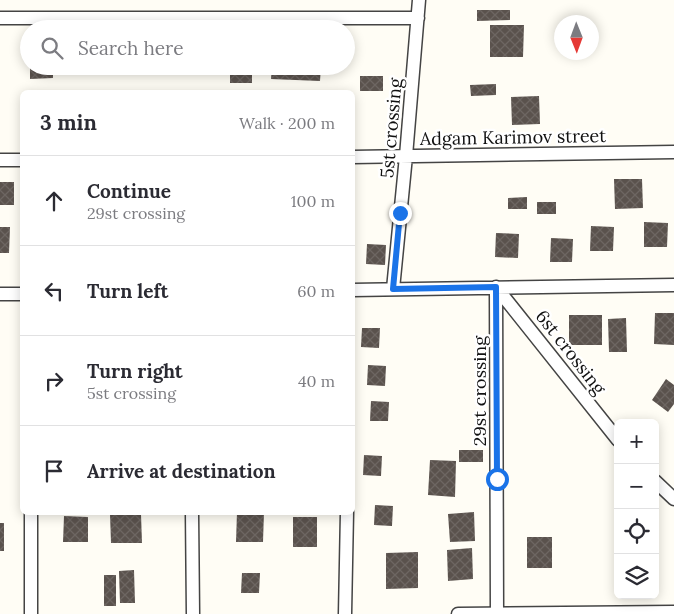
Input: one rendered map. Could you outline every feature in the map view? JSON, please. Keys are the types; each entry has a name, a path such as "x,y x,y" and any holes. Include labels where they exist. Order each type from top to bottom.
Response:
{"street":[{"name":"5st crossing","path":"393,289 419,0"},
{"path":"0,18 418,18"},
{"name":"Adgam Karimov street","path":"355,157 674,152"},
{"path":"0,160 20,160"},
{"path":"355,290 674,285"},
{"name":"6st crossing","path":"496,287 614,435"},
{"name":"29st crossing","path":"496,287 497,614"},
{"path":"0,294 20,294"},
{"path":"659,485 674,499"},
{"path":"31,515 31,614"},
{"path":"192,515 193,614"},
{"path":"345,614 347,515"},
{"path":"458,614 674,612"}],"building":[{"path":"477,10 510,10 510,20 477,21"},
{"path":"490,25 524,25 523,57 490,57"},
{"path":"30,75 53,75 53,78 30,79"},
{"path":"230,75 252,75 252,83 230,83"},
{"path":"271,75 320,75 320,81 271,79"},
{"path":"360,76 383,76 383,91 360,91"},
{"path":"496,84 496,95 471,96 470,85"},
{"path":"539,96 540,124 512,125 511,97"},
{"path":"614,179 642,179 643,208 615,209"},
{"path":"0,182 14,182 14,205 0,205"},
{"path":"527,197 527,209 508,209 508,198"},
{"path":"537,202 556,202 556,214 537,214"},
{"path":"644,222 668,223 667,247 644,247"},
{"path":"591,226 614,227 613,251 590,251"},
{"path":"0,227 10,227 9,253 0,253"},
{"path":"496,233 519,234 518,258 495,257"},
{"path":"551,238 573,239 572,262 550,262"},
{"path":"367,244 386,245 385,265 366,264"},
{"path":"655,313 674,313 674,345 654,344"},
{"path":"569,315 602,315 602,345 569,345"},
{"path":"626,318 627,352 609,352 608,319"},
{"path":"362,328 380,328 379,348 361,347"},
{"path":"368,365 386,366 385,386 367,385"},
{"path":"666,379 674,385 674,404 668,412 652,400"},
{"path":"371,401 389,402 388,421 370,421"},
{"path":"459,450 483,450 483,462 459,462"},
{"path":"364,455 382,456 381,476 363,475"},
{"path":"430,460 456,461 455,497 428,495"},
{"path":"375,505 393,506 392,526 374,525"},
{"path":"474,512 475,541 450,542 448,514"},
{"path":"110,515 141,515 142,543 111,543"},
{"path":"237,515 264,515 263,542 236,542"},
{"path":"64,516 88,517 88,542 63,542"},
{"path":"293,517 317,517 317,547 293,547"},
{"path":"0,523 4,523 4,551 0,551"},
{"path":"527,537 552,537 552,568 527,568"},
{"path":"472,548 473,579 448,581 447,550"},
{"path":"418,552 418,588 386,589 386,553"},
{"path":"134,570 135,603 120,603 119,571"},
{"path":"242,573 260,573 259,593 241,593"},
{"path":"104,575 116,575 116,606 104,606"}],"route":[{"path":"400,213 393,289 496,287 497,479"}]}
